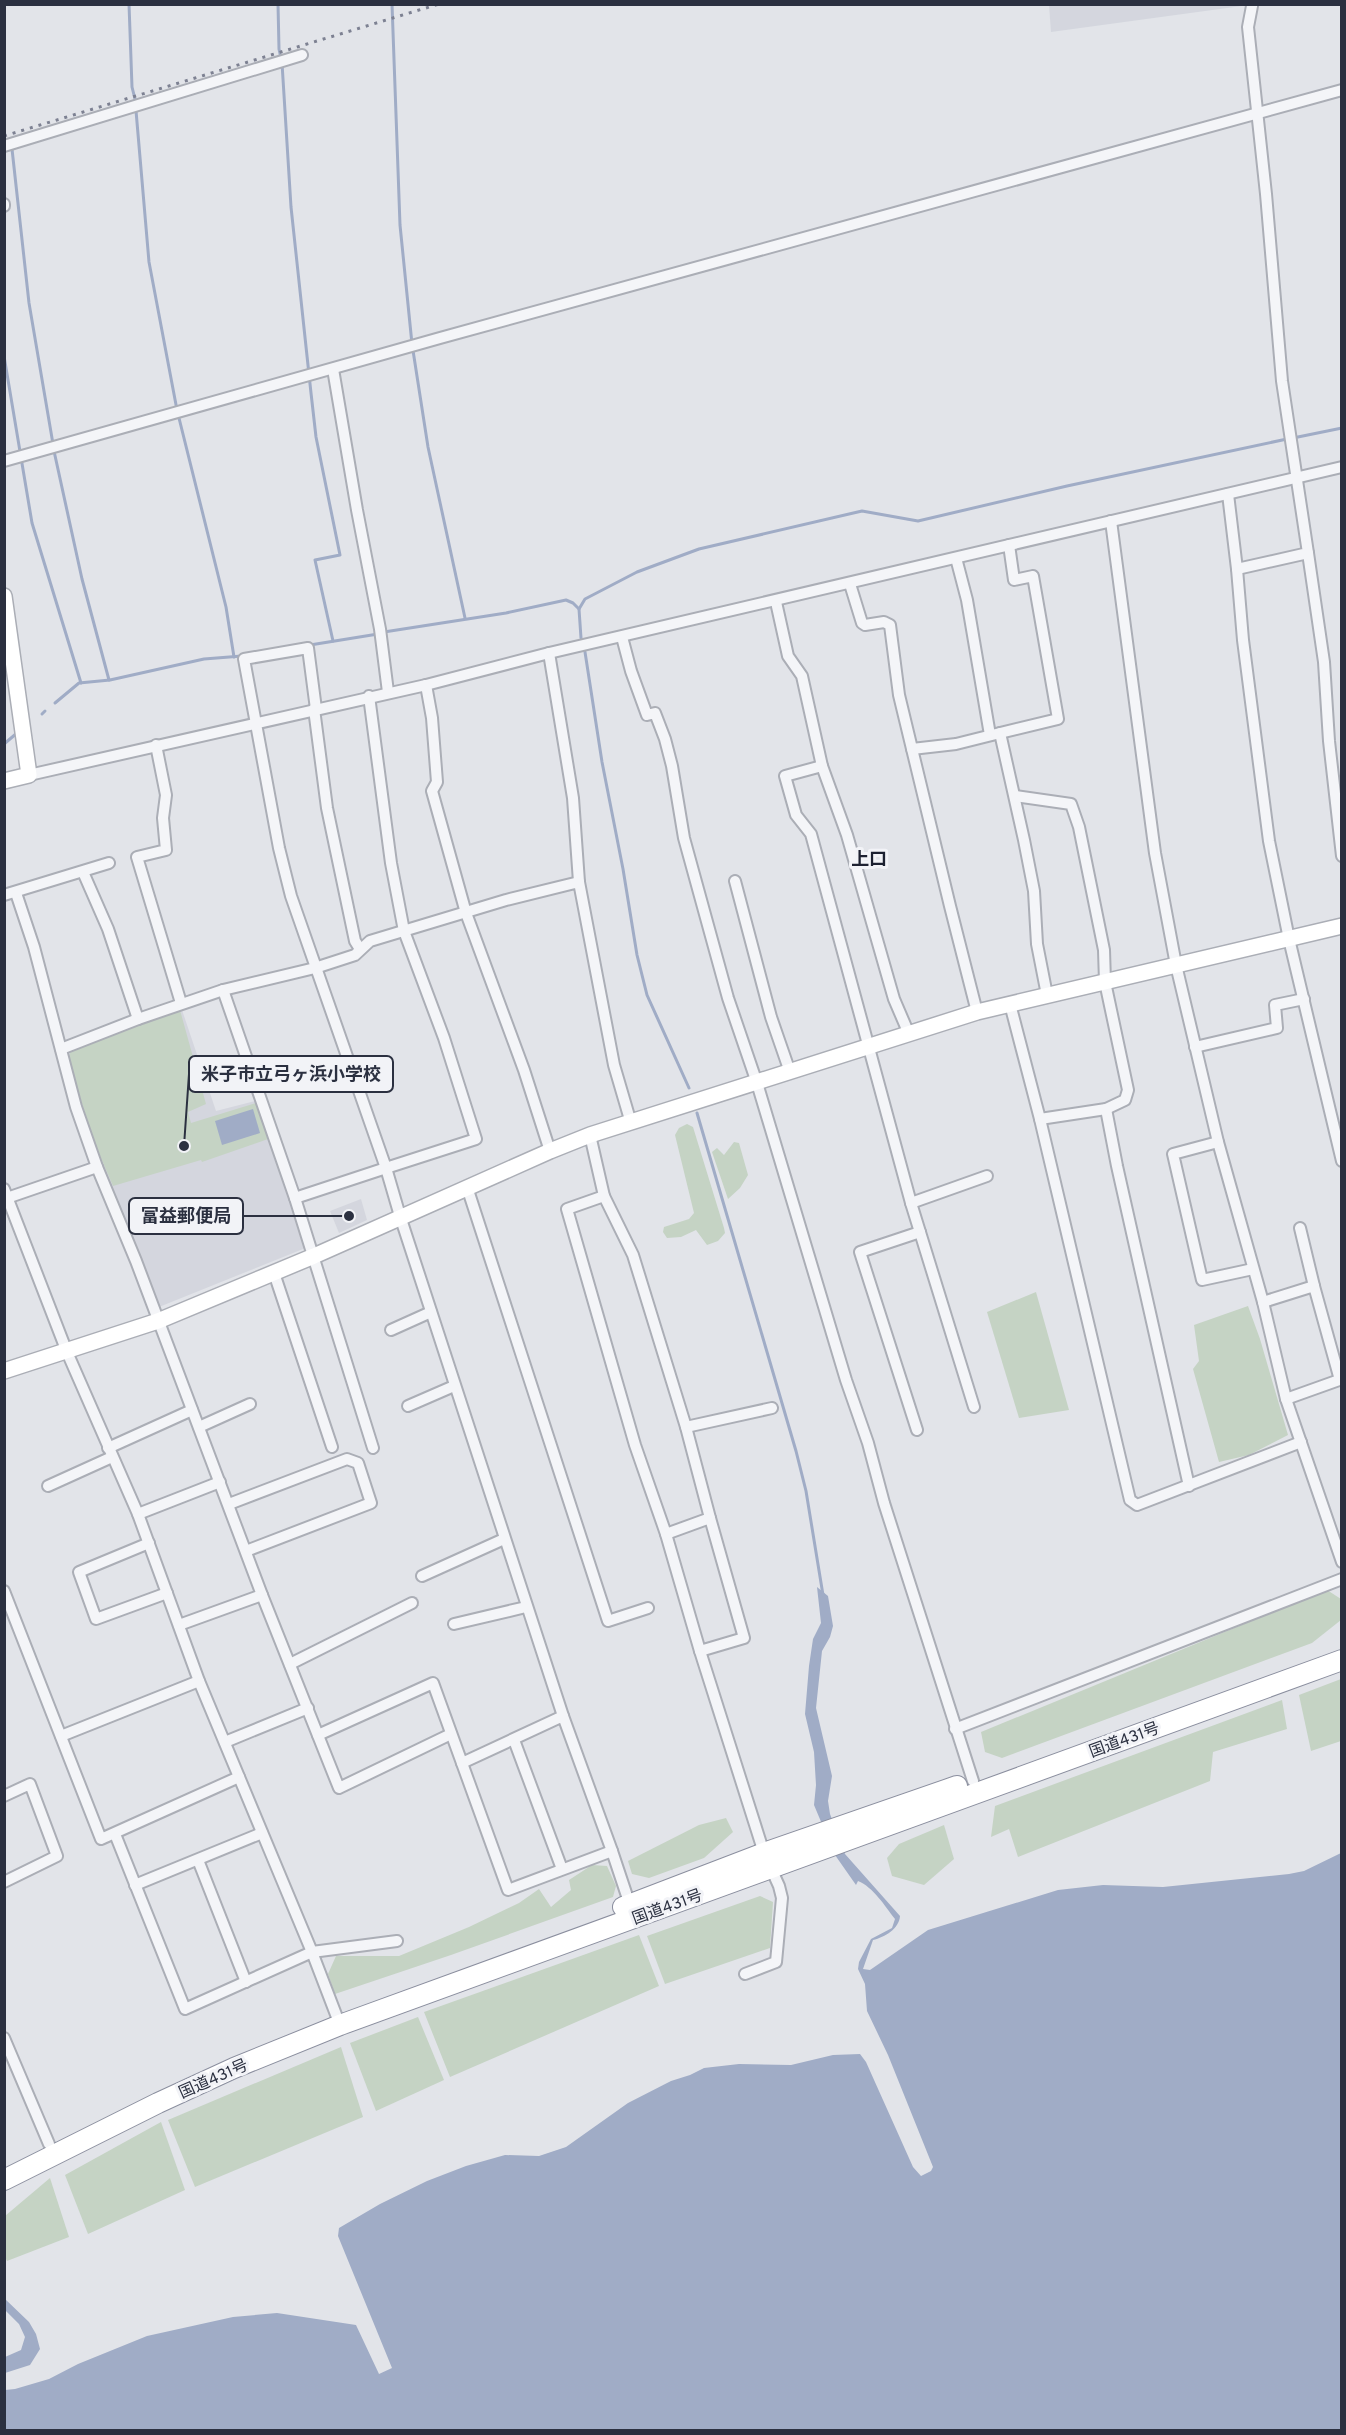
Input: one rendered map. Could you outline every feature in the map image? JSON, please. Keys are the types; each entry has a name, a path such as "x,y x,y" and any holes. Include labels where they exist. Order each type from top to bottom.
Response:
{"highway":[{"name":"国道431号","path":"832,1837 973,1781 1341,1646"},
{"name":"国道431号","path":"4,2167 228,2058 338,2020 832,1837 1341,1660"},
{"name":"国道431号","path":"4,2180 169,2098 338,2020 630,1905 767,1861"}],"street":[{"path":"1252,6 1248,27 1255,114 1266,194 1282,381 1324,662 1329,741 1341,856"},
{"path":"4,146 302,55"},
{"path":"4,461 1341,90"},
{"path":"333,369 357,510 379,618 388,692"},
{"path":"4,782 369,696 426,685 549,653 776,602 1341,467"},
{"path":"1228,494 1243,640 1269,841 1289,939 1341,1161"},
{"path":"1111,521 1155,853 1176,965 1218,1142 1263,1302 1286,1399 1341,1562"},
{"path":"912,749 956,744 1058,719 1033,576 1014,580 1009,545"},
{"path":"1237,569 1308,553"},
{"path":"956,558 995,734 1015,796 1034,891 1037,944 1047,995"},
{"path":"850,584 862,623 865,625 884,622 890,625 900,695 912,749 977,1012"},
{"path":"4,596 29,775"},
{"path":"776,602 788,656 802,676 822,766 847,835 894,999 909,1034"},
{"path":"622,637 631,671 647,715 655,713 665,739 684,838 728,998 757,1083 846,1380 868,1443 884,1503 973,1781"},
{"path":"360,949 355,941 327,808 308,648 244,659 279,848 291,896 372,1122 526,1607 630,1905"},
{"path":"549,653 573,798 579,882 614,1065 631,1123"},
{"path":"426,685 432,718 437,782 432,791 466,914 524,1070 550,1150"},
{"path":"295,1198 476,1139 444,1038 404,931 391,863 369,696"},
{"path":"156,745 166,795 163,818 166,850 137,857 181,1003"},
{"path":"822,766 785,776 796,815 811,834 911,1203 974,1407"},
{"path":"1015,796 1071,804 1079,828 1104,950 1105,982 1128,1090 1125,1100 1106,1109 1040,1119"},
{"path":"109,863 10,894 34,947 76,1107 97,1167 136,1261 262,1595 339,1788 451,1734"},
{"path":"83,872 108,929 138,1019"},
{"path":"735,881 771,1017 790,1072"},
{"path":"61,1049 181,1003 223,990 315,968 355,955 370,941 466,914 506,900 579,882"},
{"path":"4,1371 158,1321 314,1256 550,1150 590,1136 977,1012 1341,926"},
{"path":"223,990 314,1256 373,1448"},
{"path":"1195,1047 1277,1028 1275,1005 1304,999"},
{"path":"1010,1004 1040,1119 1130,1500 1137,1505 1301,1442"},
{"path":"1106,1109 1189,1486"},
{"path":"590,1136 604,1196 633,1255 686,1427 744,1638 700,1651"},
{"path":"1218,1142 1173,1154 1202,1280 1253,1269"},
{"path":"97,1167 6,1195 67,1352 138,1514 199,1681 338,2020"},
{"path":"911,1203 987,1176"},
{"path":"467,1187 608,1621 648,1608"},
{"path":"604,1196 567,1209 635,1445 666,1534 700,1651 767,1861 782,1898 776,1962 745,1974"},
{"path":"1286,1399 1341,1379 1300,1228"},
{"path":"917,1430 860,1252 920,1232"},
{"path":"274,1273 332,1447"},
{"path":"1263,1302 1314,1286"},
{"path":"391,1330 431,1312"},
{"path":"408,1407 454,1386"},
{"path":"199,1427 250,1404"},
{"path":"686,1427 772,1407"},
{"path":"48,1486 192,1410"},
{"path":"229,1504 347,1459 358,1463 371,1503 246,1551"},
{"path":"138,1514 220,1482"},
{"path":"666,1534 710,1518"},
{"path":"422,1576 504,1539"},
{"path":"149,1543 79,1572 92,1610 96,1619 167,1593"},
{"path":"955,1729 1341,1579"},
{"path":"4,1591 101,1839 239,1777"},
{"path":"179,1625 262,1595"},
{"path":"290,1664 412,1603"},
{"path":"454,1624 526,1607"},
{"path":"61,1736 199,1681"},
{"path":"318,1735 433,1683 508,1890 612,1851"},
{"path":"225,1742 308,1708"},
{"path":"462,1763 563,1716"},
{"path":"514,1740 562,1869"},
{"path":"4,1796 30,1784 57,1856 4,1882"},
{"path":"135,1885 262,1833"},
{"path":"115,1834 185,2009 312,1952 397,1941"},
{"path":"198,1860 246,1982"},
{"path":"4,2038 9,2064 49,2144"}],"shaded area":[{"path":"1049,5 1249,5 1051,32"},
{"path":"181,1007 216,1111 259,1100 308,1247 159,1307 87,1129 67,1058 72,1046"},
{"path":"361,1199 367,1220 339,1233 330,1211"}],"green space":[{"path":"180,1010 206,1104 188,1112 191,1123 256,1103 268,1139 202,1162 201,1160 113,1186 94,1142 68,1058 73,1047"},
{"path":"687,1124 693,1127 725,1233 718,1241 707,1245 696,1230 681,1237 667,1238 663,1232 664,1227 689,1219 694,1213 675,1135 679,1128"},
{"path":"734,1142 739,1143 748,1175 740,1188 728,1199 712,1152 717,1148 724,1155"},
{"path":"1036,1292 1069,1410 1019,1418 987,1312"},
{"path":"1248,1306 1288,1435 1249,1455 1219,1462 1193,1369 1199,1361 1194,1325"},
{"path":"1327,1590 1341,1599 1341,1620 1312,1643 1002,1758 985,1752 981,1732"},
{"path":"1341,1679 1341,1741 1311,1751 1299,1695"},
{"path":"1282,1700 1287,1729 1213,1752 1210,1781 1018,1857 1009,1829 991,1837 995,1806"},
{"path":"726,1818 733,1832 704,1858 649,1878 632,1874 628,1861 699,1825"},
{"path":"944,1825 954,1859 924,1885 892,1876 887,1858 899,1844"},
{"path":"592,1865 607,1866 616,1886 613,1897 335,1994 328,1974 336,1956 399,1956 469,1927 519,1903 539,1889 551,1907 571,1890 569,1880"},
{"path":"760,1896 773,1902 770,1948 665,1984 647,1936"},
{"path":"639,1935 659,1986 450,2077 424,2012"},
{"path":"418,2017 444,2080 376,2111 350,2043"},
{"path":"341,2047 363,2117 195,2187 168,2120"},
{"path":"161,2122 185,2190 88,2234 65,2175"},
{"path":"50,2178 69,2237 7,2261 5,2257 5,2216"}],"water":[{"path":"253,1109 260,1133 222,1145 215,1121"},
{"path":"817,1587 828,1596 833,1626 822,1651 816,1708 832,1776 828,1801 830,1814 845,1854 900,1916 891,1932 873,1940 863,1969 870,1970 928,1930 1058,1890 1103,1885 1163,1887 1289,1874 1304,1871 1341,1853 1341,2430 5,2430 5,2390 49,2379 78,2364 147,2336 233,2317 277,2313 356,2325 379,2374 392,2368 338,2236 339,2228 380,2204 427,2181 466,2166 505,2155 539,2156 566,2147 628,2103 671,2081 704,2068 739,2064 791,2065 833,2055 860,2054 866,2062 913,2167 921,2176 931,2171 933,2167 888,2055 867,2011 865,1984 858,1969 859,1962 871,1939 892,1928 895,1919 869,1888 858,1881 856,1885 835,1855 814,1805 816,1785 814,1752 805,1714 813,1639 821,1623"},
{"path":"4,2298 29,2322 36,2334 40,2349 30,2365 5,2373 5,2357 21,2350 25,2337 19,2324 5,2310"}],"waterway":[{"path":"129,4 132,87 135,99 149,262 177,410 226,607 234,657"},
{"path":"278,4 279,49 282,63 291,207 311,393 316,437 340,555 315,560 333,641"},
{"path":"392,4 400,225 412,344 428,447 465,618"},
{"path":"12,149 29,303 53,444"},
{"path":"4,356 32,523 81,683"},
{"path":"1293,438 1342,428"},
{"path":"581,638 579,609 585,599 637,572 699,549 862,511 918,521 1067,486 1287,439"},
{"path":"54,451 82,579 109,680"},
{"path":"384,632 506,613 566,600 579,609"},
{"path":"310,645 378,634"},
{"path":"585,652 602,762 637,955 647,995 689,1088"},
{"path":"55,703 79,683 110,680 204,659 242,656"},
{"path":"42,714 45,711"},
{"path":"4,744 17,733"},
{"path":"697,1113 796,1451 806,1491 823,1595"}],"railway":[{"path":"4,136 439,4"}],"place":[{"name":"米子市立弓ヶ浜小学校","path":"184,1146"},
{"name":"富益郵便局","path":"349,1216"}],"district":[{"name":"上口","path":"869,859"}]}
